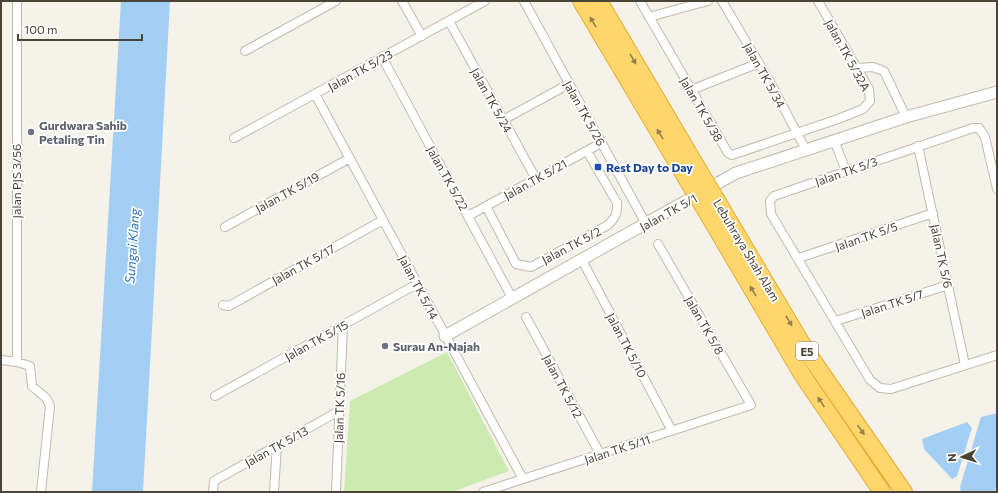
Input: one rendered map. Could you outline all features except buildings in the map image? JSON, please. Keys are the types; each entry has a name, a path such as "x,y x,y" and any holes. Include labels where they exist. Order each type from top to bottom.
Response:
{"highway":[{"name":"Lebuhraya Shah Alam","path":"581,1 687,165"},
{"name":"Lebuhraya Shah Alam","path":"600,1 687,165 803,376 882,492"},
{"name":"Lebuhraya Shah Alam","path":"712,208 904,492"}],"street":[{"name":"Jalan PJS 3/56","path":"17,1 17,362"},
{"path":"245,51 336,1"},
{"path":"402,1 422,36"},
{"name":"Jalan TK 5/23","path":"234,138 485,1"},
{"name":"Jalan TK 5/26","path":"524,1 646,224"},
{"name":"Jalan TK 5/38","path":"640,1 728,153 736,154 797,133"},
{"path":"649,17 708,1"},
{"name":"Jalan TK 5/34","path":"722,1 759,63 806,150"},
{"name":"Jalan TK 5/32A","path":"797,133 863,109 870,100 869,89 818,1"},
{"name":"Jalan TK 5/24","path":"449,21 536,179"},
{"name":"Jalan TK 5/22","path":"382,58 512,298"},
{"path":"691,90 759,63"},
{"path":"857,68 873,67 884,71 906,117"},
{"path":"503,120 569,84"},
{"name":"Jalan TK 5/1","path":"445,336 736,173 906,117 997,92"},
{"name":"Jalan TK 5/14","path":"315,94 523,479"},
{"name":"Jalan TK 5/3","path":"799,258 771,214 770,201 774,196 918,146 979,128 986,137 997,189"},
{"path":"834,140 846,171"},
{"name":"Jalan TK 5/21","path":"468,216 601,143"},
{"name":"Jalan TK 5/6","path":"918,146 965,365"},
{"name":"Jalan TK 5/2","path":"486,206 516,264 523,267 531,267 601,229 614,219 618,210 617,203 587,151"},
{"name":"Jalan TK 5/19","path":"225,227 350,158"},
{"name":"Jalan TK 5/5","path":"799,258 932,213"},
{"name":"Jalan TK 5/17","path":"223,305 229,306 383,220"},
{"name":"Jalan TK 5/8","path":"658,244 751,405"},
{"path":"799,258 870,380 880,388 891,389 997,356"},
{"name":"Jalan TK 5/10","path":"582,260 672,431"},
{"name":"Jalan TK 5/15","path":"215,396 417,284"},
{"name":"Jalan TK 5/7","path":"836,321 948,285"},
{"name":"Jalan TK 5/12","path":"526,317 600,454"},
{"name":"Jalan TK 5/16","path":"336,492 343,325"},
{"path":"1,360 17,362 30,366 32,386 46,398 50,406 41,492"},
{"name":"Jalan TK 5/11","path":"483,492 751,405"},
{"name":"Jalan TK 5/13","path":"213,492 214,481 277,444 339,411"},
{"path":"274,492 277,444"}],"green space":[{"path":"447,352 509,471 452,492 344,492 350,401"}],"water":[{"name":"Sungai Klang","path":"121,1 170,1 143,492 92,492"},
{"path":"997,413 997,485 995,492 961,492 960,487 981,417"},
{"path":"967,422 972,428 957,476 952,479 924,449 922,439"}],"place":[{"name":"Gurdwara Sahib Petaling Tin","path":"31,132"},
{"name":"Rest Day to Day","path":"598,167"},
{"name":"Surau An-Najah","path":"385,346"}]}
